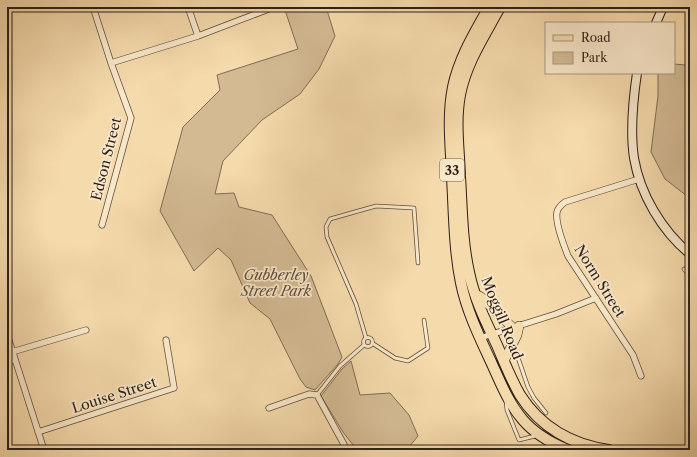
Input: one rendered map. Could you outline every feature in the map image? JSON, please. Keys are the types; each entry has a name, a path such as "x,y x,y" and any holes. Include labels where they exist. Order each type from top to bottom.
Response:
{"highway":[{"name":"Moggill Road","path":"489,7 460,62 454,85 450,118 458,269 464,295 480,338 506,394 520,416 539,434 546,440 568,450"},
{"name":"Moggill Road","path":"500,7 468,68 460,95 458,108 465,248 469,272 475,294 504,361 520,393 530,408 543,422 568,439 589,447 609,450"}],"main road":[{"path":"475,294 481,297 516,327 517,335 504,361"}],"street":[{"name":"Edson Street","path":"93,7 131,118 102,225"},
{"path":"188,7 198,36"},
{"path":"111,63 198,36 274,7"},
{"path":"656,22 663,7"},
{"path":"637,74 632,133 634,160 639,179 661,223 690,254"},
{"name":"Norm Street","path":"639,179 565,202 560,206 557,212 557,218 568,256 633,355 641,376"},
{"path":"480,338 556,314 596,298"},
{"path":"12,352 86,330"},
{"path":"7,334 44,450"},
{"name":"Louise Street","path":"38,432 174,388 166,340"},
{"path":"7,362 15,359"},
{"path":"269,408 309,394 316,395 347,450"}],"lane":[{"path":"316,395 340,366 364,345 366,338 356,304 328,237 326,226 330,219 376,206 414,208 418,263"},
{"path":"684,269 690,277"},
{"path":"366,338 370,339 372,343 395,358 408,361 428,348 424,320"},
{"path":"364,345 369,347 372,343"},
{"name":"Moggill Road","path":"512,343 517,353 528,387 539,405 546,413"},
{"path":"506,394 506,406 519,440 539,434"}],"green space":[{"name":"Gubberley Street Park","path":"284,7 326,7 335,36 319,69 300,94 262,120 223,161 215,194 234,193 239,207 272,215 311,276 342,357 338,364 315,390 306,387 300,379 270,319 250,303 231,260 218,248 194,271 160,211 183,127 220,90 217,75 298,49"},
{"path":"690,62 690,206 687,196 665,179 651,152 658,96 658,74 675,74 675,64 685,65"},
{"path":"351,361 360,395 390,393 409,415 418,436 409,447 410,450 357,450 343,432 321,396 342,369"}]}
